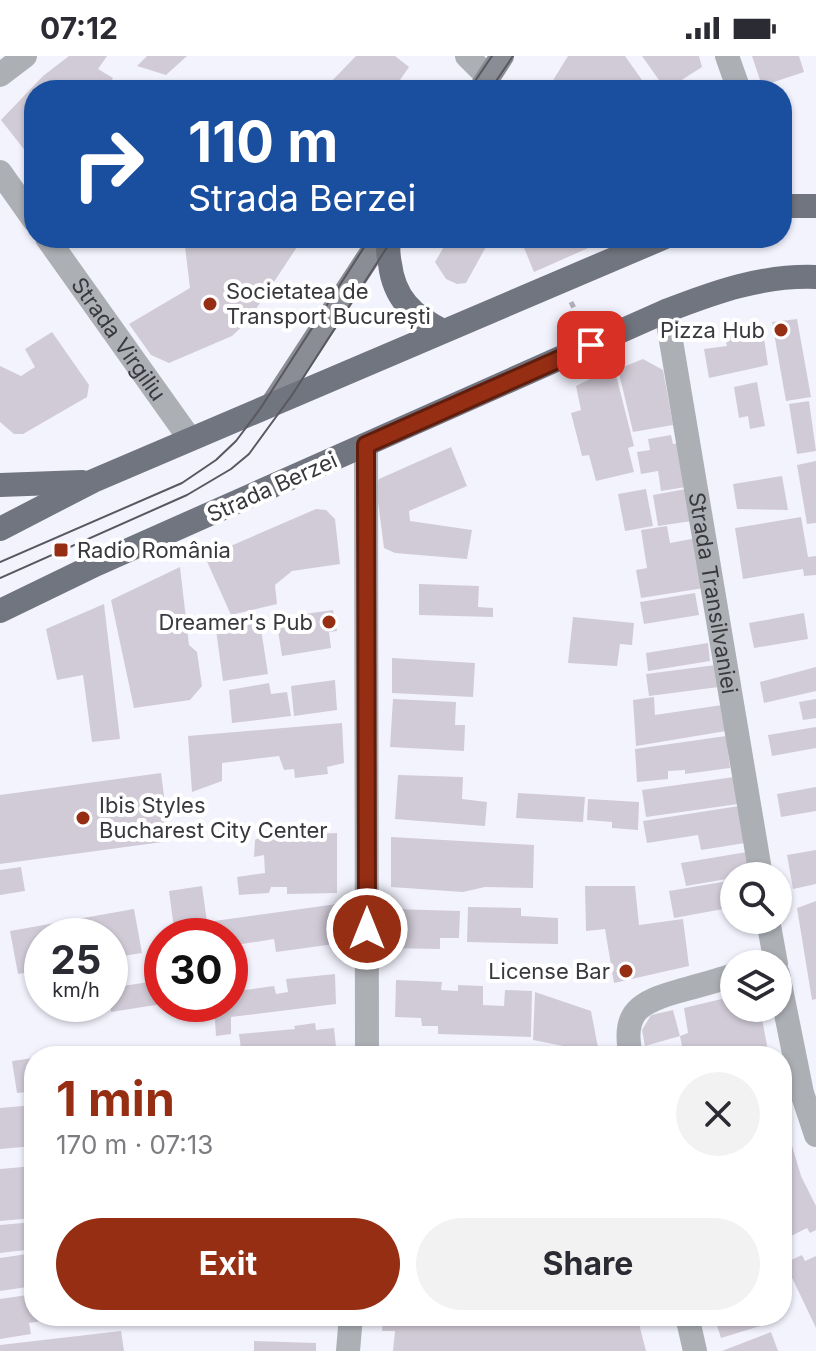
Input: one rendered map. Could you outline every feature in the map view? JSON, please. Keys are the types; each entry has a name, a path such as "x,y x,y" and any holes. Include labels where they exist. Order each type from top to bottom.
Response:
{"main road":[{"path":"487,80 502,56"},
{"path":"792,206 816,206"},
{"path":"273,403 374,248"},
{"path":"387,248 392,280 403,303 420,320 443,331"},
{"path":"0,529 93,481 640,248"},
{"name":"Strada Berzei","path":"0,611 97,564 666,311 749,282 816,277"},
{"path":"0,485 93,481"}],"street":[{"path":"0,75 25,56"},
{"path":"467,56 482,80"},
{"path":"727,56 735,80"},
{"path":"0,172 24,206"},
{"name":"Strada Virgiliu","path":"54,248 190,439"},
{"name":"Strada Transilvaniei","path":"666,311 759,862"},
{"path":"366,445 367,1046"},
{"path":"629,1046 630,1020 637,1009 651,999 720,979"},
{"path":"788,1022 802,1093 816,1135"},
{"path":"348,1351 350,1326"},
{"path":"689,1326 695,1351"}],"path":[{"path":"562,282 591,345"}],"building":[{"path":"69,56 107,56 98,69 113,78 39,80"},
{"path":"147,56 187,56 166,75 137,66"},
{"path":"356,56 395,56 409,67 400,80 333,80"},
{"path":"568,56 625,56 642,80 553,80"},
{"path":"642,56 699,56 702,67 682,80 659,80"},
{"path":"752,56 799,56 804,72 780,80 760,80"},
{"path":"24,96 24,149 1,120"},
{"name":"Societatea de Transport București","path":"185,248 296,248 248,321 232,336 169,363 151,355 129,324 190,288"},
{"path":"443,248 485,248 466,283 457,284 446,279 435,262"},
{"path":"524,248 588,248 534,272"},
{"path":"797,319 811,397 786,401 772,322"},
{"path":"762,325 768,365 709,378 704,349 727,346 724,331"},
{"path":"52,332 89,385 87,397 23,434 14,434 0,422 0,366 21,376 35,367 25,349"},
{"path":"643,359 663,370 673,425 633,432 618,369"},
{"path":"614,367 634,446 628,448 634,472 596,481 589,455 582,456 571,413 581,410 576,386"},
{"path":"757,382 765,426 750,429 748,416 739,418 734,387"},
{"path":"809,401 816,451 797,454 789,404"},
{"path":"671,435 673,444 678,443 686,487 661,491 658,471 641,474 637,452 650,450 648,439"},
{"path":"451,447 467,486 409,511 410,521 472,530 467,559 395,553 384,548 376,486 379,479"},
{"path":"816,461 816,523 807,524 797,465"},
{"path":"782,476 788,510 737,509 733,484"},
{"path":"646,489 653,526 625,531 618,494"},
{"path":"686,489 692,521 658,526 653,495"},
{"path":"316,509 326,510 335,519 340,564 292,571 275,585 277,604 231,615 205,557"},
{"path":"801,517 808,557 816,556 816,575 804,576 803,569 743,579 735,528"},
{"path":"667,526 670,543 697,538 704,588 641,598 636,570 647,568 641,530"},
{"path":"180,567 189,645 197,652 202,686 190,700 134,708 111,600"},
{"path":"419,584 479,586 478,607 493,608 493,617 419,615"},
{"path":"695,593 699,615 644,624 640,602"},
{"path":"104,604 120,739 92,742 83,675 57,680 46,629"},
{"path":"333,610 337,631 329,632 331,648 282,656 276,618"},
{"path":"804,613 808,639 754,648 749,623"},
{"path":"573,617 634,623 632,645 620,644 617,666 568,663"},
{"path":"260,623 268,674 223,681 216,630"},
{"path":"708,643 710,661 648,671 646,653"},
{"path":"392,658 475,663 473,697 392,693"},
{"path":"716,665 719,687 649,696 646,674"},
{"path":"816,667 816,691 764,703 760,682"},
{"path":"335,680 337,710 294,716 291,686"},
{"path":"269,683 271,694 287,692 291,716 232,723 229,690"},
{"path":"654,697 655,715 722,705 726,731 636,746 633,700"},
{"path":"393,699 456,702 455,725 465,725 464,751 390,747"},
{"path":"816,699 816,718 803,720 799,702"},
{"path":"342,723 344,763 327,767 328,774 295,778 294,769 284,770 279,756 222,763 222,781 192,792 188,736"},
{"path":"816,727 816,748 772,756 768,735"},
{"path":"726,736 730,768 685,774 685,770 668,771 668,779 637,782 635,749"},
{"name":"Ibis Styles Bucharest City Center","path":"161,773 170,841 0,864 0,795"},
{"path":"398,775 463,777 462,799 487,802 485,826 395,819"},
{"path":"734,777 738,804 646,817 642,790"},
{"path":"816,787 816,811 781,817 777,794"},
{"path":"518,793 585,797 583,822 516,818"},
{"path":"588,799 639,802 638,830 612,828 612,822 587,820"},
{"path":"739,806 745,843 701,850 698,835 647,843 643,821"},
{"path":"313,826 315,834 337,833 337,893 287,894 287,887 271,887 269,893 239,895 237,877 265,873 264,855 254,857 255,840 269,832 292,834 291,827"},
{"path":"391,837 534,845 533,888 485,887 463,892 391,887"},
{"path":"816,850 816,884 793,889 792,862 788,862 787,855"},
{"path":"747,852 748,862 720,862 720,880 686,886 681,863"},
{"path":"21,867 25,891 0,895 0,870"},
{"path":"720,882 720,910 674,918 669,891"},
{"path":"202,886 206,918 173,918 169,891"},
{"path":"585,886 635,886 639,925 683,919 689,966 614,983 605,929 586,931"},
{"path":"816,901 816,999 812,1000 797,908"},
{"path":"337,904 342,943 276,952 274,939 248,943 248,918 236,918"},
{"path":"468,907 521,908 521,916 558,918 558,944 467,942"},
{"path":"134,909 142,953 128,955 128,918 83,918"},
{"path":"394,909 460,911 459,938 440,938 440,949 385,948 385,924 393,924"},
{"path":"24,929 24,973 18,974 10,931"},
{"path":"335,974 336,1004 248,1015 248,990 274,986 276,994 288,992 286,979"},
{"path":"396,980 442,982 441,990 458,991 458,985 483,986 483,1005 504,1006 505,990 532,991 531,1037 438,1034 438,1026 422,1026 421,1018 395,1017"},
{"path":"144,983 144,1007 128,1009 128,985"},
{"path":"535,992 591,1011 598,1046 563,1046 533,1040"},
{"path":"720,999 720,1022 763,1022 767,1046 682,1046 680,1036 688,1033 684,1008"},
{"path":"673,1010 680,1036 645,1046 642,1030 651,1015"},
{"path":"215,1022 231,1022 231,1034 216,1036"},
{"path":"315,1023 316,1030 334,1028 336,1046 241,1046 239,1034 295,1029 294,1026"},
{"path":"24,1059 24,1092 17,1093 12,1061"},
{"path":"24,1106 24,1147 0,1149 0,1108"},
{"path":"792,1146 801,1176 816,1206 816,1230 810,1233 807,1228 792,1236"},
{"path":"24,1167 24,1219 0,1221 0,1169"},
{"path":"24,1223 24,1250 0,1253 0,1225"},
{"path":"24,1254 24,1287 0,1291 0,1258"},
{"path":"802,1255 805,1261 816,1256 816,1328 792,1278 792,1260"},
{"path":"24,1295 24,1326 30,1326 31,1334 0,1339 0,1299"},
{"path":"382,1326 640,1326 646,1351 393,1351 395,1331 382,1331"},
{"path":"717,1326 760,1326 721,1338"},
{"path":"121,1331 124,1351 0,1351 0,1345"},
{"path":"771,1332 778,1351 722,1351"},
{"path":"254,1341 316,1343 316,1351 254,1351"}],"tram line":[{"path":"476,80 492,56"},
{"path":"497,80 513,56"},
{"path":"0,562 182,483 216,460 236,441 260,409 364,248"},
{"path":"0,578 187,495 231,469 249,454 292,395 387,248"}],"place":[{"name":"Societatea de Transport București","path":"210,304"},
{"name":"Pizza Hub","path":"781,330"},
{"name":"Radio România","path":"61,550"},
{"name":"Dreamer's Pub","path":"329,622"},
{"name":"Ibis Styles Bucharest City Center","path":"83,818"},
{"name":"License Bar","path":"626,971"}],"route":[{"path":"367,929 366,445 591,345"}]}
